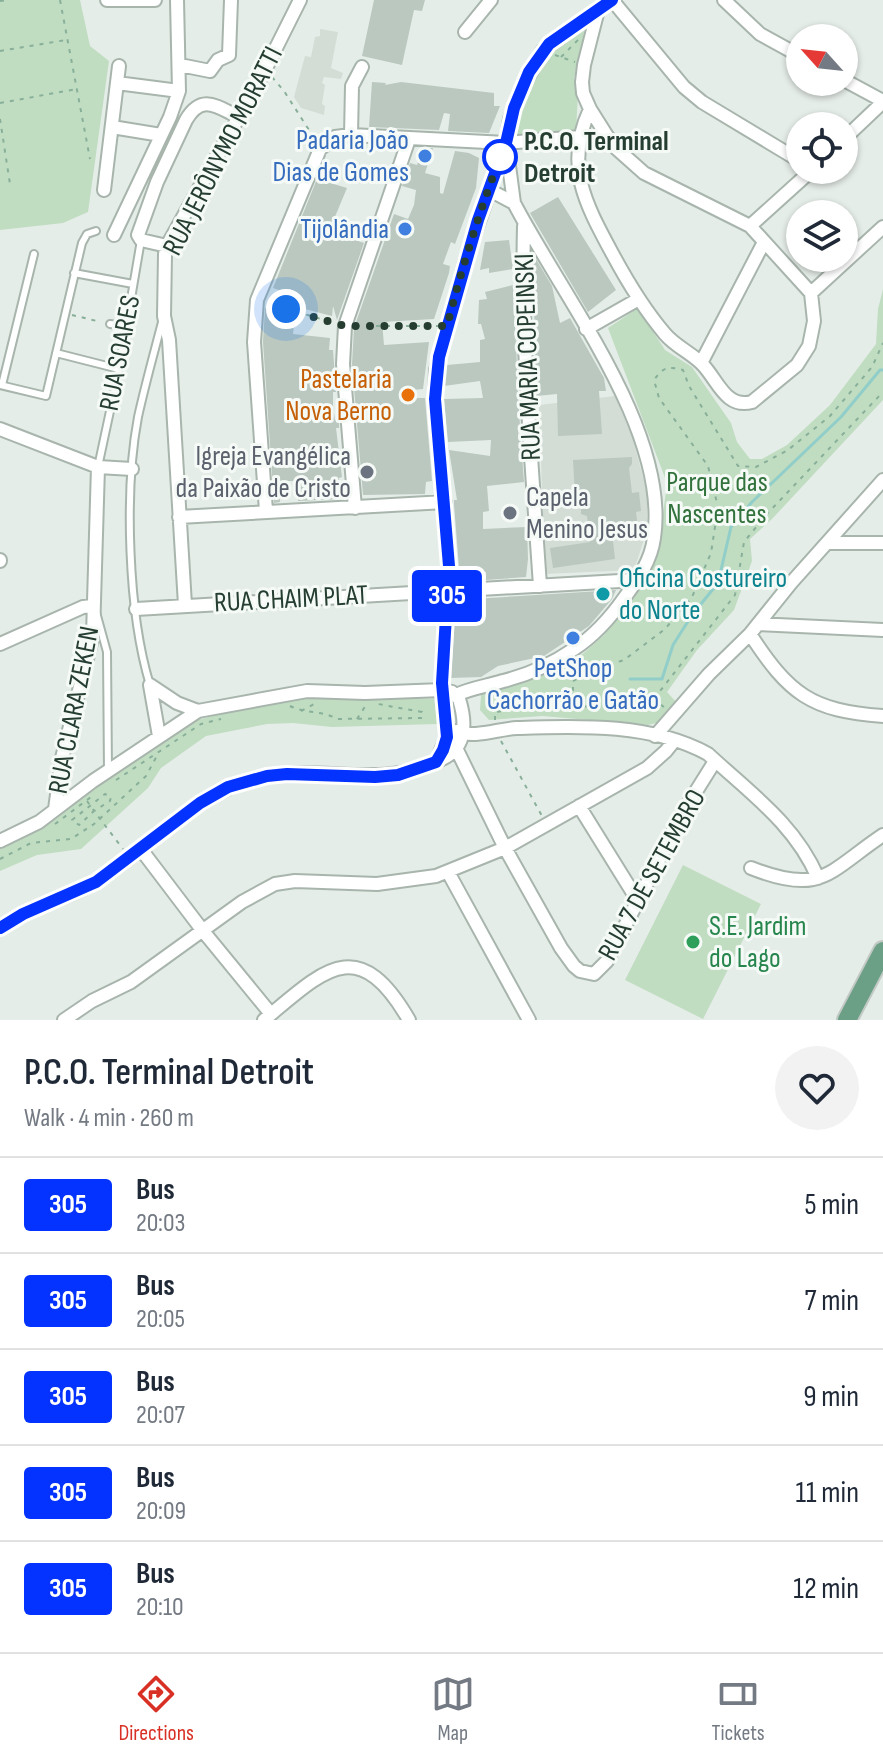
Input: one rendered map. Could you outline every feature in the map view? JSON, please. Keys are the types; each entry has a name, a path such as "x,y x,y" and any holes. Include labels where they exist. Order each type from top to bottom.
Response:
{"main road":[{"path":"859,1020 883,951"},
{"path":"847,1020 883,972"}],"street":[{"path":"107,0 155,0"},
{"path":"114,235 179,91 177,0"},
{"path":"180,65 210,71 218,60 229,55 231,0"},
{"name":"RUA JERÔNYMO MORATTI","path":"164,316 167,246 265,70 300,0"},
{"path":"465,32 491,0"},
{"path":"436,762 445,743 442,690 447,589 445,502 435,399 436,370 514,108 529,72 543,50 612,0 684,87 702,102 786,153"},
{"path":"724,0 731,10 760,34 786,48"},
{"path":"590,109 580,137 578,165 585,200 637,300 665,335 701,363 729,400 746,404 752,402 797,365 809,346 815,310 811,293 750,226 644,173 617,149 583,93 584,65 598,10"},
{"path":"104,190 119,66"},
{"path":"351,135 352,86 362,67"},
{"path":"117,83 179,91"},
{"path":"858,88 883,102 858,126"},
{"path":"167,246 141,240 138,235 152,195 192,111 198,106 210,104 239,117"},
{"path":"112,127 161,135"},
{"path":"266,511 254,342 257,300 320,149 335,137 351,135 506,143 580,137"},
{"path":"355,508 343,364 345,326 409,139"},
{"path":"0,841 30,827 55,809 85,799 159,736 198,711 307,691 365,693 442,690 456,695 553,663 598,629 637,580 647,564 654,541 657,510 645,446 609,368 514,203 506,143"},
{"path":"750,226 796,184"},
{"path":"490,194 514,203"},
{"name":"RUA MARIA COPEINSKI","path":"525,224 524,337 540,586"},
{"path":"811,293 883,227"},
{"path":"701,363 764,242"},
{"path":"586,329 637,300"},
{"path":"164,316 169,340 185,605"},
{"path":"0,429 98,467 132,469"},
{"name":"RUA CLARA ZEKEN","path":"55,809 69,728 93,635 98,467"},
{"path":"655,736 755,629 883,480"},
{"path":"179,517 445,502"},
{"path":"827,543 883,543"},
{"name":"RUA CHAIM PLAT","path":"136,609 637,580"},
{"path":"0,644 83,607 93,606"},
{"path":"755,629 883,630"},
{"path":"755,629 766,660"},
{"path":"740,644 766,660 800,694 813,702 840,712 883,716"},
{"path":"150,685 177,703 198,711"},
{"name":"RUA JERÔNYMO MORATTI","path":"150,685 159,736"},
{"path":"0,928 23,914 80,890 213,795 247,781 287,774 398,775 436,762 456,748 463,728 456,695"},
{"path":"446,719 451,728 489,732 587,728 655,736 698,749 784,822 811,861 818,878"},
{"path":"64,1020 92,1001 131,982 242,902 275,884 295,881 342,885 399,883 448,872 505,848 647,768 674,741"},
{"path":"456,748 505,848"},
{"name":"RUA 7 DE SETEMBRO","path":"505,848 561,948 580,971 594,974 600,970 685,809 715,761"},
{"path":"579,806 638,901"},
{"path":"751,868 786,880 800,882 818,878 831,873 883,835"},
{"path":"140,848 268,1017 326,971 355,967 380,979 409,1020"},
{"path":"448,872 529,1020"}],"lane":[{"path":"34,254 1,385 46,396 84,237 96,231"},
{"name":"RUA SOARES","path":"98,467 141,240"},
{"path":"74,273 133,284"},
{"name":"RUA JERÔNYMO MORATTI","path":"150,685 143,662 136,609 132,469 138,419 164,316"},
{"path":"110,324 126,326"},
{"path":"56,353 119,369"},
{"path":"93,606 101,624 107,652 111,776"}],"path":[{"path":"0,1 9,0"},
{"path":"60,0 90,159"},
{"path":"561,57 593,24"},
{"path":"0,51 68,39"},
{"path":"543,50 584,65"},
{"path":"265,70 284,91 320,149"},
{"path":"0,103 77,89"},
{"path":"0,119 10,184"},
{"path":"257,300 345,326 447,326"},
{"path":"65,313 110,324"},
{"path":"573,701 573,681 595,669 624,660 665,629 692,597 711,553 718,507 708,466 659,398 654,380 661,370 670,366 683,370 689,386 738,466 756,467 788,450 830,416 872,367 883,343"},
{"path":"652,698 663,690 735,595 744,542 883,392"},
{"path":"547,824 489,732 495,712 573,701 584,707 618,697 652,698 674,715"},
{"path":"301,711 319,702"},
{"path":"281,707 327,713 337,719 422,718 422,712 355,702"},
{"path":"357,719 367,704"},
{"path":"111,776 159,753 201,724 226,717"},
{"path":"0,859 31,843 71,839 101,818 146,776 159,753"},
{"path":"52,826 64,820 85,799 96,794"},
{"path":"105,794 111,797 110,801 94,811 79,825 72,820 85,799 105,794"},
{"path":"85,799 129,857"}],"shaded area":[{"path":"320,29 338,32 331,68 343,73 341,79 324,77 324,115 301,108 294,97 305,56 311,57"},
{"path":"615,396 633,439 647,493 647,531 634,570 545,574 539,405"}],"green space":[{"path":"0,0 80,0 90,46 109,61 88,212 63,223 0,230"},
{"path":"585,28 574,78 578,92 576,132 517,137 520,101 534,73 556,50"},
{"name":"Parque das Nascentes","path":"883,289 883,400 750,539 752,561 734,610 697,650 667,692 677,703 660,722 648,725 542,716 489,720 480,710 481,695 567,666 585,652 604,635 634,598 658,554 667,483 608,328 638,308 665,350 692,367 731,423 737,442 750,459 762,459 787,445 830,405 876,344 878,309"},
{"path":"318,695 438,699 437,724 332,727 267,724 206,736 161,768 148,788 81,849 37,855 0,871 0,847 46,823 111,774 197,720 278,699"},
{"name":"S.E. Jardim do Lago","path":"683,865 761,904 703,1019 625,980"}],"building":[{"path":"374,0 425,0 422,11 414,10 402,65 362,56"},
{"path":"372,82 385,85 401,82 494,93 494,106 500,106 489,133 448,131 450,114 444,113 439,130 369,127"},
{"path":"423,148 433,148 425,173 440,177 440,193 443,194 455,151 479,158 476,188 455,244 451,242 443,264 450,266 449,273 434,319 382,322 384,345 429,342 423,389 412,390 412,398 425,398 432,481 426,482 425,494 363,495 352,364 354,328 394,214 408,219 414,205 416,190 402,186 410,163 417,165"},
{"path":"317,179 347,188 329,231 364,243 337,320 333,306 332,316 297,307 300,297 273,288"},
{"path":"558,197 616,290 588,312 530,213"},
{"path":"509,240 513,269 489,273 489,268 480,270 485,242"},
{"path":"533,254 552,286 560,323 570,318 604,378 606,391 599,391 602,434 558,436 557,394 536,396"},
{"path":"513,285 518,432 524,482 487,486 489,511 483,512 483,529 527,527 528,559 526,577 486,580 486,572 463,573 459,568 454,504 457,500 449,450 490,456 491,440 448,442 444,399 483,398 480,381 444,386 445,371 447,365 480,362 480,340 485,339 481,324 478,324 479,300 487,299 485,292"},
{"path":"265,308 295,315 293,334 330,338 336,392 333,392 333,407 335,420 339,419 339,428 336,428 342,477 339,478 340,499 298,501 297,481 279,481 280,502 274,503 263,342"},
{"path":"632,457 629,468 632,493 639,492 641,511 636,512 638,529 612,533 615,559 553,568 550,548 590,542 587,516 581,514 581,494 575,495 573,460"},
{"path":"616,590 589,626 544,656 498,666 481,677 451,678 456,600"}],"waterway":[{"path":"630,679 662,679 673,645 718,583 731,527 752,502 841,417 883,370"}],"bus line":[{"name":"305","path":"0,928 23,914 96,882 200,803 228,787 287,774 398,775 436,762 447,737 442,683 449,566 435,399 439,357 478,220 506,143 514,108 529,72 549,44 612,0"}],"place":[{"name":"Padaria João Dias de Gomes","path":"425,156"},
{"name":"P.C.O. Terminal Detroit","path":"500,157"},
{"name":"Tijolândia","path":"405,229"},
{"name":"Pastelaria Nova Berno","path":"408,395"},
{"name":"Igreja Evangélica da Paixão de Cristo","path":"367,472"},
{"name":"Capela Menino Jesus","path":"510,513"},
{"name":"Oficina Costureiro do Norte","path":"603,594"},
{"name":"PetShop Cachorrão e Gatão","path":"573,638"},
{"name":"S.E. Jardim do Lago","path":"693,942"}],"route":[{"path":"286,309 345,326 447,326 478,220 497,164 506,143 507,158 500,157"}]}
